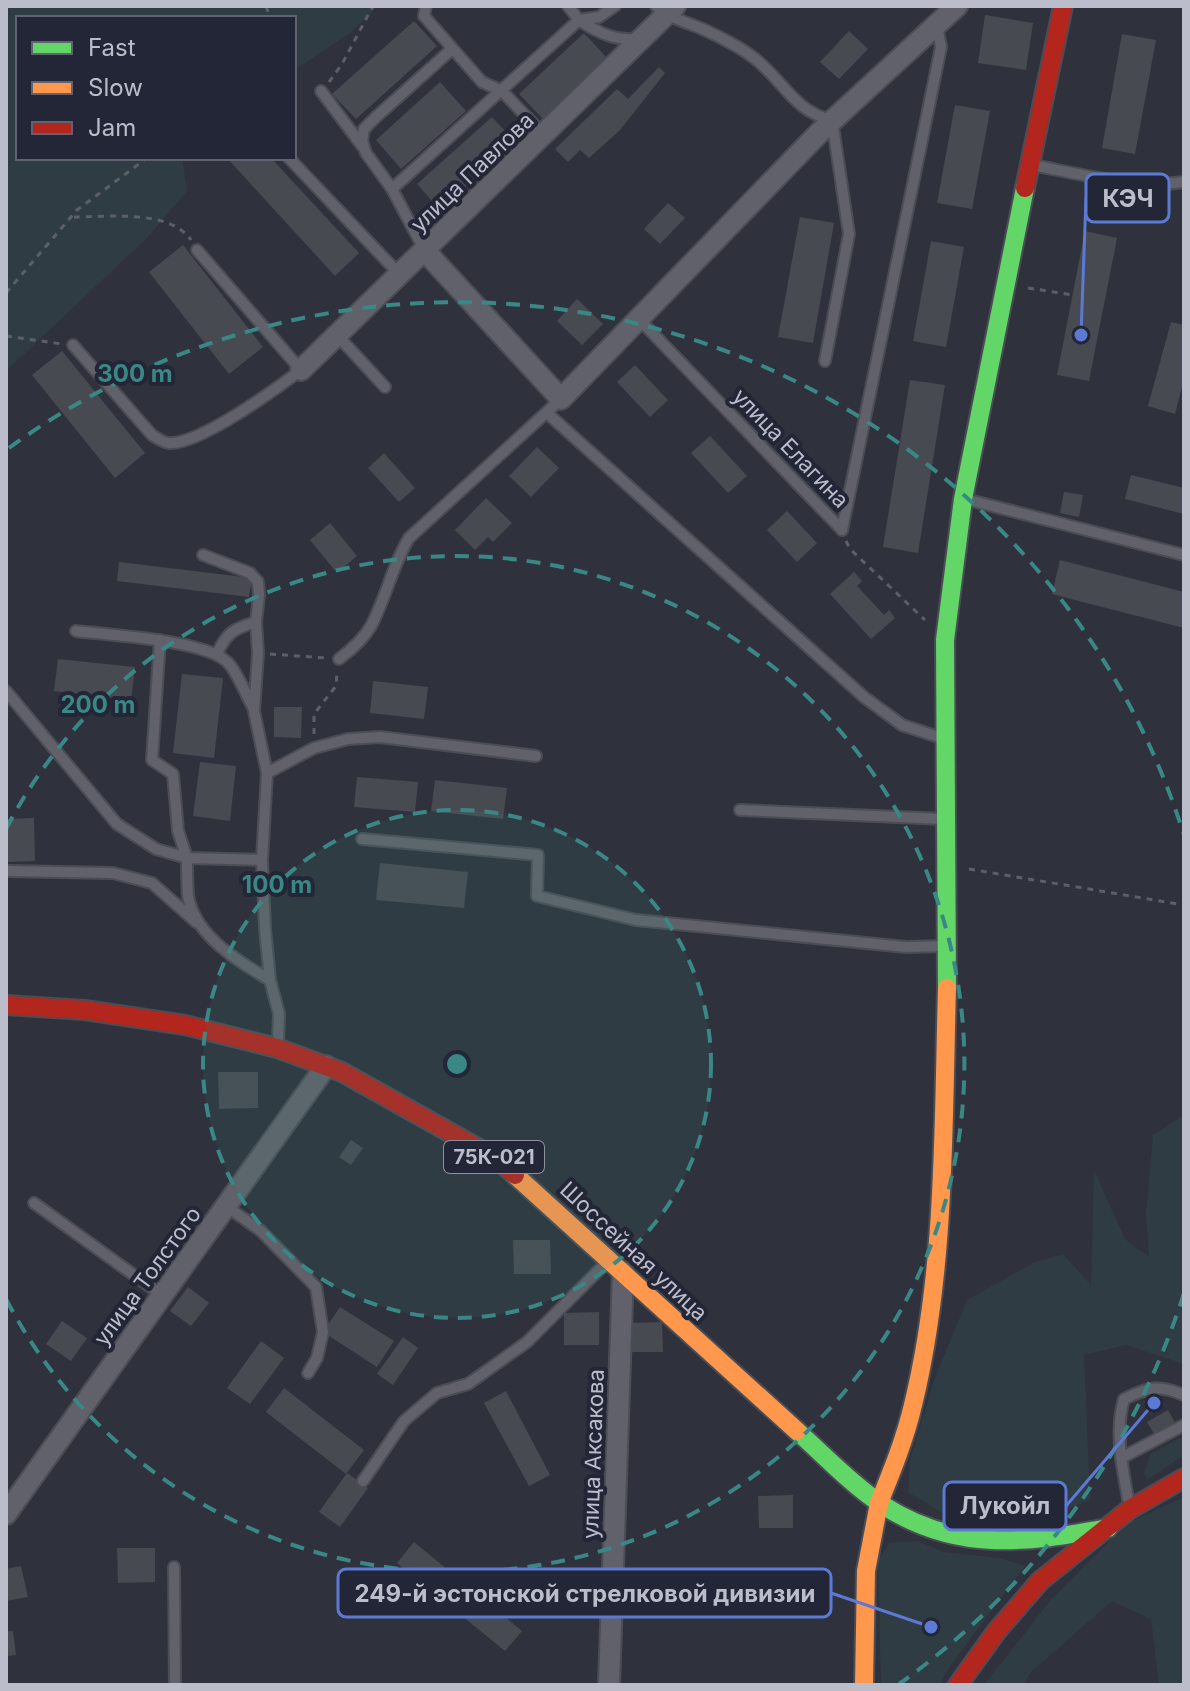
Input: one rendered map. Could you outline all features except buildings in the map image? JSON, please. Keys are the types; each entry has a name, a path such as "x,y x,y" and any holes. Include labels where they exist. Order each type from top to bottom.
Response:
{"main road":[{"path":"864,1685 865,1561 879,1503 913,1405 929,1317 941,1206 948,946 945,640 963,499 1063,6"},
{"name":"Шоссейная улица","path":"6,1005 85,1010 185,1025 277,1048 342,1072 499,1160 763,1402 879,1503 916,1524 989,1542 1046,1539 1108,1528"},
{"path":"958,1685 996,1632 1040,1581 1130,1509 1184,1478"}],"street":[{"path":"425,251 554,406 832,120 957,6"},
{"name":"улица Павлова","path":"301,370 544,135 641,39 666,9"},
{"name":"улица Толстого","path":"6,1514 326,1066"},
{"name":"улица Аксакова","path":"609,1685 616,1266"}],"lane":[{"path":"426,6 424,16 427,22 482,82 502,91 544,135"},
{"path":"568,6 579,20 608,36 623,40 641,39"},
{"path":"392,189 579,20 599,17 615,6"},
{"path":"666,9 752,55 801,107 817,117 832,120 849,234 825,361"},
{"path":"842,530 941,47 936,23"},
{"path":"365,149 362,141 364,129 452,49"},
{"path":"321,91 392,189 425,251"},
{"path":"291,160 400,275"},
{"path":"1030,165 1129,182 1184,182"},
{"path":"73,345 152,435 168,443 188,440 250,408 301,370 197,250"},
{"name":"улица Елагина","path":"639,319 842,530"},
{"path":"337,335 385,387"},
{"path":"339,659 355,647 370,628 397,558 409,538 554,406 864,697 902,725 945,739"},
{"path":"963,499 1184,555"},
{"path":"203,555 250,573 258,582 254,711"},
{"path":"217,654 234,628 256,622"},
{"path":"76,631 160,640 217,654 230,664 254,711 267,773 262,860 270,980 279,1014 277,1048"},
{"path":"160,640 152,760 173,774 178,831 187,858 189,898 198,923"},
{"path":"6,691 117,824 156,849 187,858 262,860"},
{"path":"267,773 314,748 348,739 380,737 536,756"},
{"path":"740,810 946,819"},
{"path":"362,839 538,855 537,896 636,920 906,947 948,946"},
{"path":"6,871 113,873 152,883 239,963 270,980"},
{"path":"34,1203 163,1296"},
{"path":"226,1206 261,1231 316,1287 323,1332 317,1358 308,1373"},
{"path":"363,1481 404,1421 437,1393 468,1384 527,1342 616,1266"},
{"path":"1130,1509 1121,1458 1121,1410 1124,1399 1144,1389 1162,1386 1184,1395"},
{"path":"1121,1458 1184,1425"},
{"path":"174,1567 175,1685"}],"path":[{"path":"321,91 342,64 373,6"},
{"path":"6,293 71,217 144,160"},
{"path":"71,217 148,217 185,231 197,250"},
{"path":"1005,283 1073,295"},
{"path":"6,336 73,345"},
{"name":"улица Елагина","path":"842,530 850,549 945,640"},
{"path":"258,653 339,659 336,686 314,714 314,748"},
{"path":"946,866 1184,905"}],"shaded area":[{"path":"6,6 378,6 350,33 296,69 296,16 16,16 16,160 182,160 187,191 147,238 6,371"},
{"path":"1184,1115 1184,1364 1126,1345 1084,1355 1090,1500 1017,1529 944,1514 908,1492 910,1459 935,1378 967,1300 1035,1262 1063,1254 1091,1285 1094,1170 1125,1239 1149,1257 1146,1214 1153,1135"},
{"path":"1184,1436 1184,1455 1147,1480 1144,1474 1150,1454"},
{"path":"1184,1497 1184,1685 1159,1685 1151,1619 1112,1601 1031,1672 1023,1685 984,1685 1049,1602 1126,1524"},
{"path":"917,1541 944,1552 1000,1558 1025,1566 939,1685 881,1685 878,1560 889,1543"}],"traffic: fast":[{"path":"947,988 945,640 963,499 1025,188"},
{"path":"797,1431 881,1504 936,1531 964,1537 1019,1540 1108,1528"}],"traffic: slow":[{"path":"879,1503 910,1418 932,1302 941,1198 947,988"},
{"path":"515,1175 797,1431"},
{"path":"864,1685 866,1571 879,1503"}],"traffic: jam":[{"path":"1025,188 1063,6"},
{"path":"6,1005 85,1010 185,1025 277,1048 342,1072 499,1160 515,1175"},
{"path":"958,1685 996,1632 1040,1581 1130,1509 1184,1478"}],"place":[{"name":"КЭЧ","path":"1081,335"},
{"name":"Лукойл","path":"1154,1403"},
{"name":"249-й эстонской стрелковой дивизии","path":"931,1627"}]}
